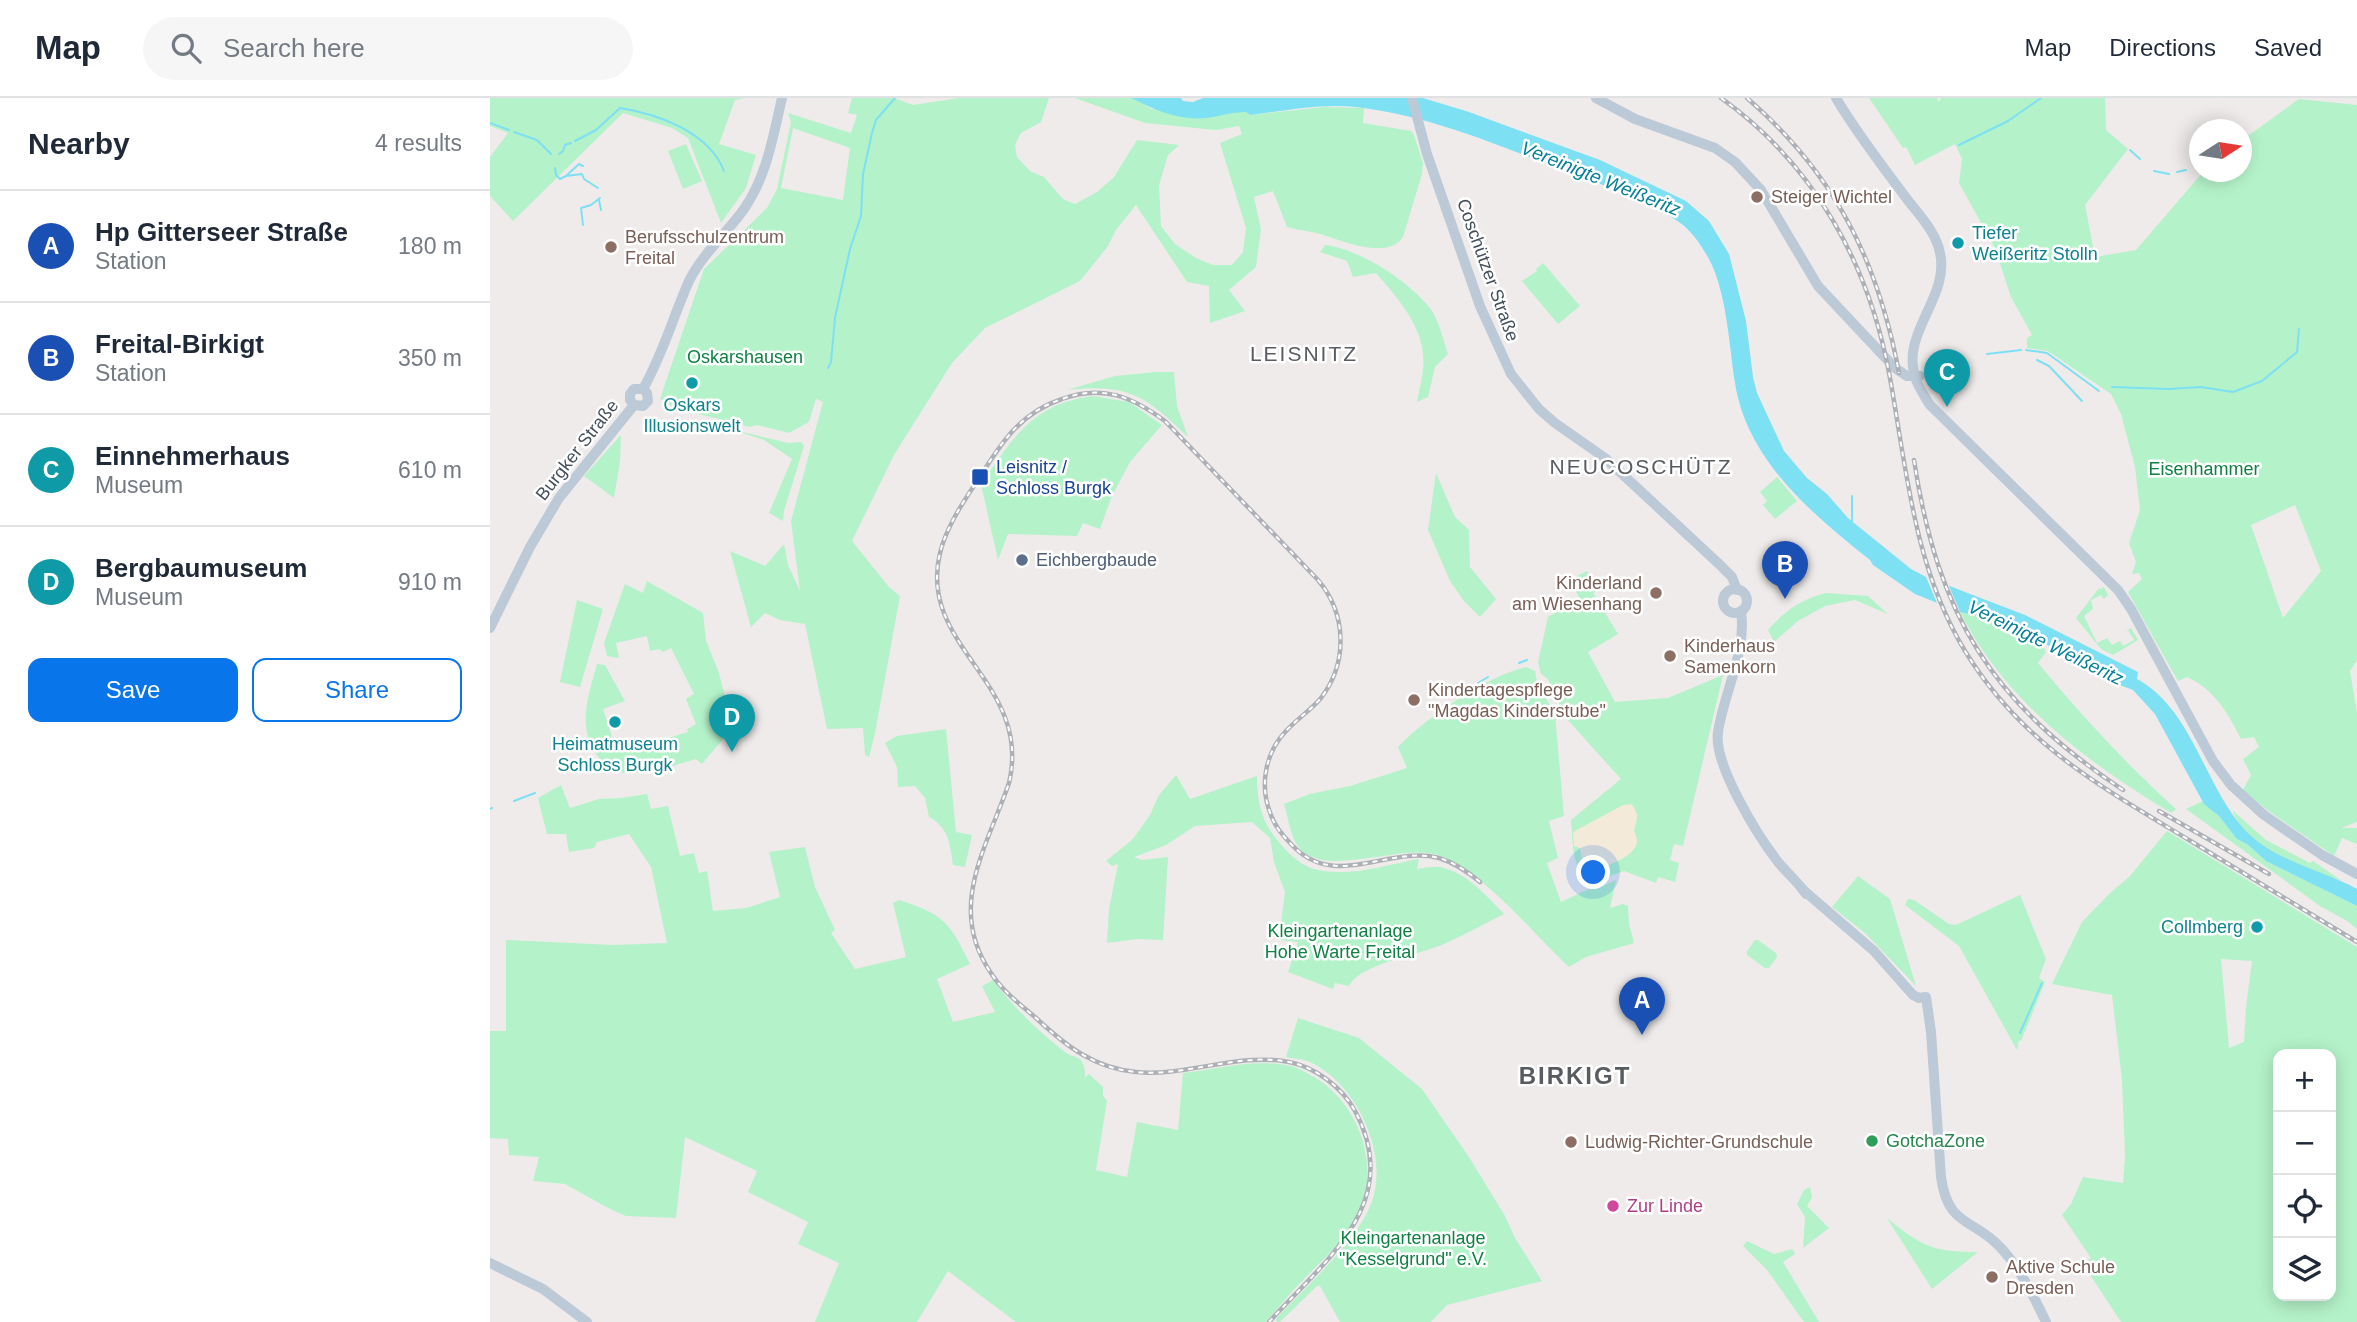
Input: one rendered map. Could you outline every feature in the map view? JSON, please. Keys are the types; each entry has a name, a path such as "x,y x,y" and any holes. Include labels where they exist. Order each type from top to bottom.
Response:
{"street":[{"name":"Burgker Straße","path":"490,628 530,547 559,498 634,405 643,406 648,401 647,393 643,389 664,348 690,279 753,194 768,159 782,98"},
{"name":"Coschützer Straße","path":"1412,98 1479,306 1515,381 1539,409 1605,458 1725,570 1732,578 1733,590"},
{"path":"1595,98 1635,119 1702,142 1735,162 1761,190 1818,286 1895,369 1907,376 1918,371"},
{"path":"1836,98 1859,135 1938,245 1941,275 1924,318 1918,371 1948,423 2118,590 2131,608 2213,761 2231,785 2264,816 2322,855 2357,874"},
{"name":"Coschützer Straße","path":"1733,590 1743,593 1746,599 1745,606 1737,612 1728,611 1724,604 1724,597 1733,590"},
{"path":"1737,612 1742,636 1717,735 1722,762 1759,835 1811,901 1874,951 1913,995 1926,997 1943,1192 1958,1217 2005,1252 2046,1322"},
{"path":"490,1263 543,1289 587,1322"}],"green space":[{"path":"490,98 744,98 735,100 719,144 756,155 746,188 721,223 688,138 672,128 623,113 513,221 490,196 490,157 508,133 490,126"},
{"name":"Oskarshausen","path":"852,98 894,98 913,105 959,98 1049,98 1041,122 1021,133 1015,145 1017,157 1030,171 1044,177 1063,199 1075,204 1097,192 1114,177 1137,140 1179,145 1168,155 1159,185 1161,226 1175,244 1213,265 1232,265 1243,252 1246,228 1220,143 1242,134 1239,126 1216,130 1145,123 1075,98 1131,98 1152,109 1205,118 1231,112 1246,112 1250,115 1324,107 1364,108 1363,123 1411,131 1423,163 1403,237 1396,244 1386,247 1363,247 1287,227 1273,191 1254,197 1261,230 1256,267 1229,290 1245,311 1210,323 1209,286 1187,282 1136,205 1080,281 985,328 952,363 894,455 852,541 889,587 900,596 869,757 865,755 863,728 827,729 805,624 780,620 765,613 751,627 730,551 765,566 784,544 788,565 800,591 791,521 823,402 816,399 809,422 789,433 757,425 750,427 676,408 660,399 704,269 767,208 777,189 791,122 788,113 851,133 857,115 848,113","holes":["793,128 850,148 843,200 781,188"]},
{"name":"Eisenhammer","path":"1869,98 1937,98 1939,102 1941,98 2105,98 2106,130 2128,149 2085,205 2095,257 2136,250 2194,182 2252,182 2252,133 2299,99 2357,105 2357,660 2350,671 2357,713 2357,822 2341,828 2357,828 2357,844 2342,838 2334,856 2243,790 2251,775 2243,759 2259,747 2254,737 2241,739 2213,695 2197,682 2187,677 2178,681 2128,592 2142,579 2139,573 2132,574 2136,562 2129,543 2140,510 2135,467 2121,414 2111,394 2048,351 2027,348 2027,338 2032,335 2011,297 1995,248 1959,183 1962,159 1955,144 1915,165 1906,147 1903,148","holes":["2295,505 2321,571 2283,618 2251,525"]},
{"path":"686,144 702,181 683,189 668,151"},
{"path":"1325,245 1353,253 1382,268 1409,287 1430,308 1448,354 1435,367 1428,397 1417,402 1423,373 1421,341 1402,305 1376,273 1353,277 1347,261 1320,252"},
{"path":"1543,263 1580,306 1558,324 1522,281 1537,271"},
{"path":"1174,372 1177,406 1188,437 1160,411 1135,396 1106,389 1067,390 1115,376"},
{"path":"1093,396 1129,402 1162,425 1130,462 1112,496 1100,529 1083,523 1077,536 1008,534 998,560 981,484 1026,425 1054,407"},
{"path":"734,430 788,443 801,442 804,446 783,521 769,513 792,459 764,440"},
{"path":"621,435 620,462 614,498 584,476"},
{"path":"1436,473 1455,517 1469,530 1470,567 1496,599 1480,617 1450,581 1428,530"},
{"path":"1777,477 1797,501 1775,519 1763,505 1767,501 1760,492"},
{"path":"1587,571 1598,590 1593,593 1618,634 1588,652 1615,702 1668,698 1723,675 1683,846 1674,844 1670,860 1679,863 1675,882 1658,877 1656,883 1624,871 1593,882 1586,878 1577,864 1571,820 1621,779 1566,718 1548,679 1541,674 1538,662 1548,617 1580,599 1570,580"},
{"path":"647,581 703,613 706,641 719,673 728,709 723,739 702,764 696,759 656,770 627,773 613,770 602,762 588,735 586,712 597,664 605,665 625,701 603,709 613,740 625,737 629,750 688,732 687,729 696,724 686,699 694,694 671,648 663,652 659,649 650,651 647,636 616,643 619,658 607,656 604,643 625,584 643,593"},
{"path":"2104,587 2108,595 2104,599 2101,595 2091,600 2093,609 2084,616 2097,643 2107,638 2112,645 2120,641 2123,646 2134,640 2128,630 2123,632 2131,628 2138,640 2113,655 2101,649 2076,618 2099,588"},
{"path":"1826,593 1868,596 1888,614 1855,600 1825,606 1798,621 1774,642 1768,630 1780,617 1801,602"},
{"path":"577,600 603,609 580,687 560,682"},
{"path":"1960,612 1992,619 2039,640 2046,652 2038,663 2104,739 2176,809 2171,813 2139,793 2050,727 2000,674"},
{"path":"1526,667 1535,671 1537,682 1555,714 1564,816 1549,821 1558,858 1547,863 1561,902 1616,880 1610,908 1623,904 1628,906 1634,943 1586,957 1569,967 1491,889 1457,864 1441,856 1425,853 1344,861 1325,860 1309,855 1295,841 1284,804 1310,794 1350,786 1407,768 1398,747 1410,735 1440,711 1475,689"},
{"path":"946,729 956,832 972,835 965,867 953,865 945,831 929,817 925,798 915,786 898,787 897,767 885,743 897,736"},
{"name":"Kleingartenanlage Hohe Warte Freital","path":"1176,775 1190,799 1257,776 1259,802 1268,826 1285,849 1306,866 1324,871 1351,872 1419,859 1417,869 1440,867 1459,874 1504,914 1444,944 1366,971 1349,986 1335,983 1333,989 1288,972 1298,942 1279,940 1285,892 1274,862 1270,838 1252,822 1195,826 1166,845 1134,857 1142,860 1168,857 1163,940 1137,939 1107,943 1109,909 1118,864 1112,866 1106,861 1133,839 1150,815 1159,795"},
{"path":"561,785 570,808 599,799 647,794 651,809 668,806 680,856 694,853 699,873 707,871 713,911 746,908 780,897 769,852 805,847 815,887 835,930 831,933 855,969 906,957 893,903 899,900 936,915 957,938 970,964 937,979 953,1022 995,1012 982,986 993,980 1038,1029 1068,1054 1080,1060 1085,1078 1089,1074 1103,1087 1103,1096 1107,1101 1096,1170 1127,1177 1137,1122 1178,1130 1183,1073 1263,1063 1302,1070 1330,1089 1344,1103 1362,1139 1367,1158 1367,1178 1357,1217 1340,1242 1266,1322 1016,1322 948,1271 917,1322 815,1322 839,1263 798,1244 808,1222 748,1192 757,1171 685,1137 676,1218 626,1216 565,1184 533,1181 539,1157 509,1155 508,1139 490,1138 490,1031 506,1031 506,940 613,945 667,943 651,867 629,834 597,842 594,848 569,852 566,834 547,834 538,798"},
{"path":"2203,801 2237,839 2266,861 2357,906 2357,929 2320,906 2186,809"},
{"path":"2232,810 2266,840 2310,863 2313,861 2342,881 2295,864 2264,847 2251,837"},
{"path":"2167,831 2357,947 2357,1322 2121,1322 2083,1264 2091,1258 2062,1215 2071,1204 2083,1177 2123,1183 2125,1155 2122,1080 2112,995 2052,984 2082,922 2130,876","holes":["2221,959 2252,961 2244,1042 2229,1048"]},
{"path":"1858,876 1890,899 1916,986 1865,933 1832,907"},
{"path":"2020,895 2046,959 2039,978 2045,982 2017,1050 1959,946 1905,905 1908,899 1914,900 1949,924 1956,925"},
{"path":"1755,940 1776,953 1777,957 1769,968 1747,955"},
{"name":"Kleingartenanlage \"Kesselgrund\" e.V.","path":"1298,1018 1359,1038 1422,1089 1469,1157 1542,1281 1447,1305 1431,1322 1340,1322 1320,1286 1317,1286 1277,1322 1276,1319 1354,1234 1371,1204 1376,1185 1373,1144 1356,1105 1329,1074 1309,1062 1286,1057"},
{"path":"1810,1187 1812,1197 1807,1206 1829,1228 1803,1248 1805,1217 1797,1204 1804,1190"},
{"path":"1887,1218 1928,1246 1950,1251 1978,1252 1932,1289"},
{"path":"1747,1241 1774,1254 1792,1249 1795,1254 1783,1262 1819,1322 1804,1322 1767,1270 1743,1246"}],"sand":[{"path":"1631,804 1637,817 1635,848 1615,863 1584,872 1580,848 1574,846 1573,832 1623,805"}],"water":[{"name":"Vereinigte Weißeritz","path":"1131,98 1181,98 1183,101 1193,102 1203,98 1423,98 1600,160 1686,201 1709,221 1729,254 1746,321 1757,393 1784,451 1807,478 1827,494 1848,518 1911,569 2025,615 2138,672 2137,679 2156,692 2185,728 2218,791 2244,829 2283,857 2357,889 2357,906 2266,861 2237,839 2219,816 2204,804 2155,714 2133,690 2104,679 2039,640 1992,619 1960,612 1915,594 1873,565 1805,504 1785,483 1753,437 1742,411 1735,383 1720,287 1709,259 1679,222 1635,198 1484,140 1408,116 1356,107 1329,106 1250,115 1241,112 1207,118 1187,118 1168,114"}],"pier":[{"path":"1926,577 1948,584 1960,612 1937,603"}],"waterway":[{"path":"828,368 831,362 835,318 850,249 861,216 863,174 872,133 876,120 895,98"},
{"path":"1959,145 2008,121 2041,98"},
{"path":"575,141 596,130 620,108 635,111 666,120 695,136 717,157 724,171"},
{"path":"490,123 509,130"},
{"path":"514,132 537,140 551,154"},
{"path":"559,154 565,145 571,143"},
{"path":"2130,150 2140,159"},
{"path":"567,175 579,164 583,166"},
{"path":"555,168 560,179 582,174 584,179 598,188"},
{"path":"2177,172 2186,170"},
{"path":"2154,171 2169,174"},
{"path":"583,225 581,208 600,198"},
{"path":"599,200 601,210"},
{"path":"2112,387 2201,387 2233,392 2262,381 2297,352 2299,329"},
{"path":"1987,354 2021,350"},
{"path":"2026,350 2047,353 2099,391"},
{"path":"2037,360 2049,366 2082,401"},
{"path":"1852,496 1852,523"},
{"path":"1519,663 1527,660"},
{"path":"1478,683 1488,677"},
{"path":"514,801 535,793"},
{"path":"2020,1033 2042,983"}],"railway":[{"path":"1721,98 1784,154 1811,187 1853,258 1881,337 1923,552 1948,619 1987,684 2037,737 2094,781 2357,942"},
{"path":"1747,98 1805,157 1848,222 1879,293 1899,373"},
{"path":"1269,1322 1334,1253 1364,1202 1370,1174 1368,1144 1355,1111 1343,1094 1318,1073 1289,1062 1251,1060 1155,1073 1121,1070 1094,1061 1058,1038 1006,991 995,980 978,949 972,925 971,901 982,854 1009,783 1012,748 1005,718 992,691 944,614 937,586 940,553 951,523 987,465 1013,430 1047,405 1091,393 1116,395 1141,405 1165,421 1318,580 1328,593 1339,623 1340,654 1330,684 1321,698 1279,740 1266,770 1267,804 1282,835 1309,858 1326,865 1344,866 1401,857 1439,858 1466,871 1480,882"},
{"path":"1914,460 1924,515 1938,565 1956,610 1978,651 2005,688 2038,723 2077,757 2123,790"},
{"path":"2159,811 2269,874"}],"place":[{"name":"Steiger Wichtel","path":"1757,197"},
{"name":"Tiefer Weißeritz Stolln","path":"1958,243"},
{"name":"Berufsschulzentrum Freital","path":"611,247"},
{"name":"Oskars Illusionswelt","path":"692,383"},
{"name":"Einnehmerhaus","path":"1947,407"},
{"name":"Leisnitz / Schloss Burgk","path":"980,477"},
{"name":"Eichbergbaude","path":"1022,560"},
{"name":"Kinderland am Wiesenhang","path":"1656,593"},
{"name":"Freital-Birkigt","path":"1785,599"},
{"name":"Kinderhaus Samenkorn","path":"1670,656"},
{"name":"Kindertagespflege \"Magdas Kinderstube\"","path":"1414,700"},
{"name":"Heimatmuseum Schloss Burgk","path":"615,722"},
{"name":"Bergbaumuseum","path":"732,752"},
{"name":"Collmberg","path":"2257,927"},
{"name":"Hp Gitterseer Straße","path":"1642,1035"},
{"name":"GotchaZone","path":"1872,1141"},
{"name":"Ludwig-Richter-Grundschule","path":"1571,1142"},
{"name":"Zur Linde","path":"1613,1206"},
{"name":"Aktive Schule Dresden","path":"1992,1277"}],"district":[{"name":"LEISNITZ","path":"1304,354"},
{"name":"NEUCOSCHÜTZ","path":"1641,467"},
{"name":"BIRKIGT","path":"1575,1076"}]}
